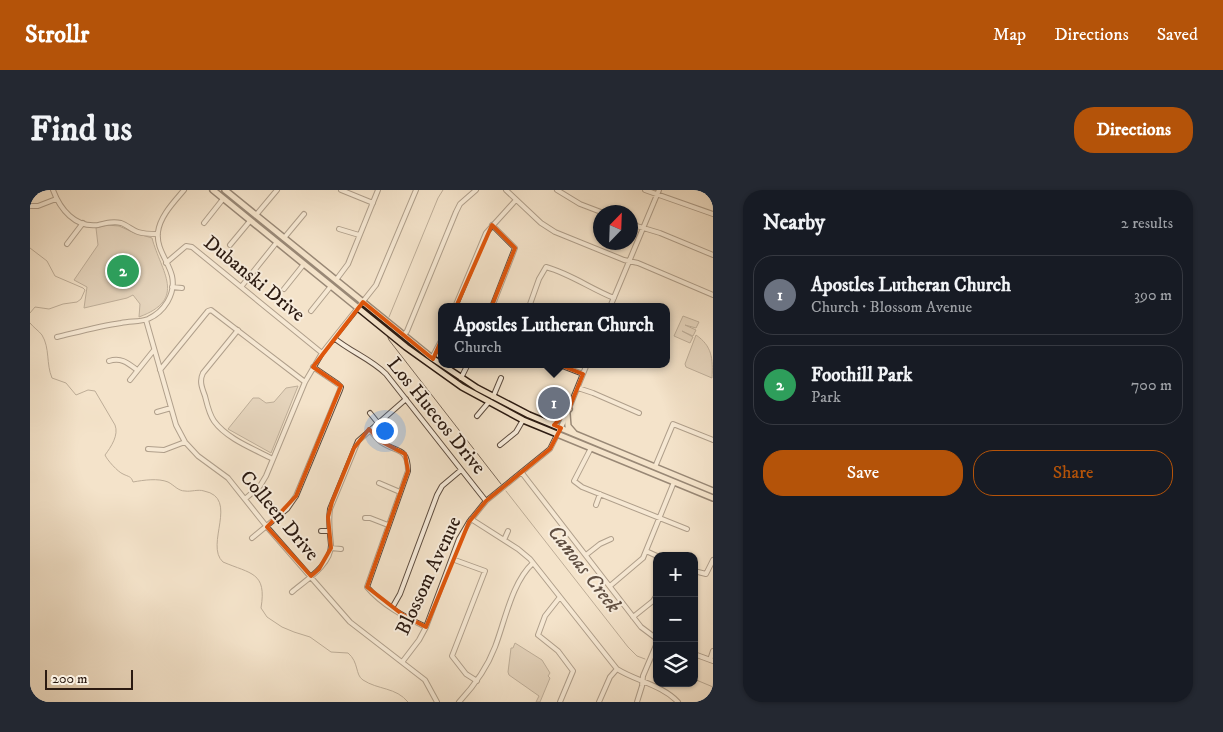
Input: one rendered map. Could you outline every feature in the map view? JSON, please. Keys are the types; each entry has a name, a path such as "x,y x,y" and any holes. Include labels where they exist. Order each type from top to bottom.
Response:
{"main road":[{"path":"213,190 432,367 488,403 558,435 713,498"},
{"path":"228,191 438,362"},
{"path":"447,368 493,397 546,422 713,490"},
{"path":"546,422 556,421 568,412"},
{"path":"568,412 568,426 574,434"}],"street":[{"path":"53,190 62,210 83,223 96,225 112,222 122,224 138,232 158,234"},
{"path":"57,337 121,323 146,320 159,313 166,305 172,287 172,275 160,249 159,225 164,215 184,190"},
{"path":"256,215 277,190"},
{"path":"341,190 373,203"},
{"path":"336,280 348,264 378,190"},
{"path":"245,499 260,486 266,476 305,382 322,353 376,285 416,190"},
{"path":"404,335 456,212 460,204 476,190"},
{"path":"506,190 541,223 555,232 713,295"},
{"path":"557,190 580,204 593,209"},
{"path":"645,190 713,214"},
{"path":"612,303 659,190"},
{"path":"30,206 38,206 56,199"},
{"path":"204,223 223,199"},
{"path":"457,303 486,233 516,201"},
{"path":"284,238 304,214"},
{"path":"230,245 250,221"},
{"path":"67,244 83,223"},
{"path":"492,226 515,248 494,303"},
{"path":"638,226 660,233 713,255"},
{"path":"339,229 359,235"},
{"path":"241,287 277,242"},
{"name":"Dubanski Drive","path":"166,262 184,247 190,246 322,353"},
{"path":"284,289 304,264"},
{"path":"531,303 546,267 583,282 596,291 614,298"},
{"path":"311,311 331,286"},
{"path":"172,287 182,288"},
{"path":"160,370 209,310 214,310 305,382"},
{"name":"Colleen Drive","path":"146,320 176,425 185,442 198,456 228,478 267,527 350,622 403,661 425,680 437,702"},
{"path":"238,330 203,373 201,382 214,421 232,437 273,459"},
{"name":"Los Huecos Drive","path":"334,338 345,347 376,364 386,374 486,502"},
{"path":"432,358 438,347"},
{"path":"130,380 154,350"},
{"path":"109,361 115,359 124,360 137,370"},
{"path":"252,538 288,509 296,496 340,390 341,386 314,367"},
{"path":"462,378 466,368"},
{"path":"568,368 583,374"},
{"name":"Blossom Avenue","path":"403,661 426,627 459,539 471,519 486,502 550,449 558,435 585,368"},
{"path":"493,397 501,378"},
{"path":"578,388 639,413"},
{"path":"292,592 326,560 331,548 329,530 330,510 354,448 363,435 406,399"},
{"path":"478,416 488,403"},
{"path":"157,412 171,408"},
{"path":"370,413 378,423"},
{"path":"500,445 516,432 523,420"},
{"path":"655,467 673,424 713,440"},
{"path":"370,430 380,442 405,454 408,461 408,471 366,584 368,589 392,608 426,627"},
{"path":"148,449 164,450 185,442"},
{"path":"591,448 574,481 582,487 687,529"},
{"path":"392,608 400,594 437,495 442,486 461,470"},
{"path":"522,473 633,617 653,637"},
{"path":"610,586 637,565 646,551 674,482"},
{"path":"379,483 400,492"},
{"path":"596,505 600,494"},
{"path":"365,518 388,524"},
{"path":"471,519 526,554 616,668 666,692 678,702"},
{"path":"321,531 329,530"},
{"path":"504,540 508,531"},
{"path":"586,556 600,544 611,540"},
{"path":"331,548 341,549"},
{"path":"646,551 653,554"},
{"path":"452,558 485,571 452,656 466,674 476,681"},
{"path":"698,572 706,574 713,560"},
{"path":"459,702 476,681 491,657 522,577 534,563"},
{"path":"560,597 546,616 538,635 558,651 573,671 560,702"},
{"path":"633,617 656,597"},
{"path":"637,702 643,676 657,642"},
{"path":"698,655 711,660 713,651"},
{"path":"599,702 616,668"}],"highlighted area":[{"path":"492,225 515,248 489,313 524,351 583,374 569,409 554,425 561,428 550,449 486,501 469,522 426,627 403,615 367,587 408,471 405,454 380,441 369,429 354,448 332,502 328,517 331,548 319,569 311,576 267,527 296,496 341,386 313,367 363,302 433,359"}],"shaded area":[{"path":"107,225 119,226 152,238 165,273 167,293 163,302 154,310 139,317 140,304 133,295 84,308 87,287 74,280 98,245 96,228"},
{"path":"683,316 699,322 696,328 685,325 696,330 693,336 682,331 693,337 690,343 674,336"},
{"path":"696,335 705,344 710,353 712,378 686,367 685,364"},
{"path":"298,386 271,453 228,429 253,398 259,398 266,403 274,402 286,388"},
{"path":"515,643 542,660 550,673 548,676 550,678 540,702 536,702 539,696 509,675 511,648 513,648"}],"waterway":[{"name":"Canoas Creek","path":"389,317 443,190"},
{"path":"30,248 47,261 55,276 85,290 81,299 77,302 49,309 35,307 30,313"},
{"path":"30,323 44,340 52,378 66,383 76,395 88,390 95,391 115,425 115,437 105,455 108,460 121,473 131,478 133,482 160,480 168,482 183,491 202,490 214,495 219,503 221,512 217,545 218,554 223,562 249,572 259,581 262,587 261,608 267,617 282,627 310,637 331,652 348,653 354,660 359,675 363,680 392,691 408,702"},
{"name":"Canoas Creek","path":"387,335 501,484"},
{"name":"Canoas Creek","path":"506,491 628,647 637,656 645,659"},
{"name":"Canoas Creek","path":"698,681 713,687"}],"place":[{"name":"Foothill Park","path":"123,271"},
{"name":"Apostles Lutheran Church","path":"554,403"}]}
